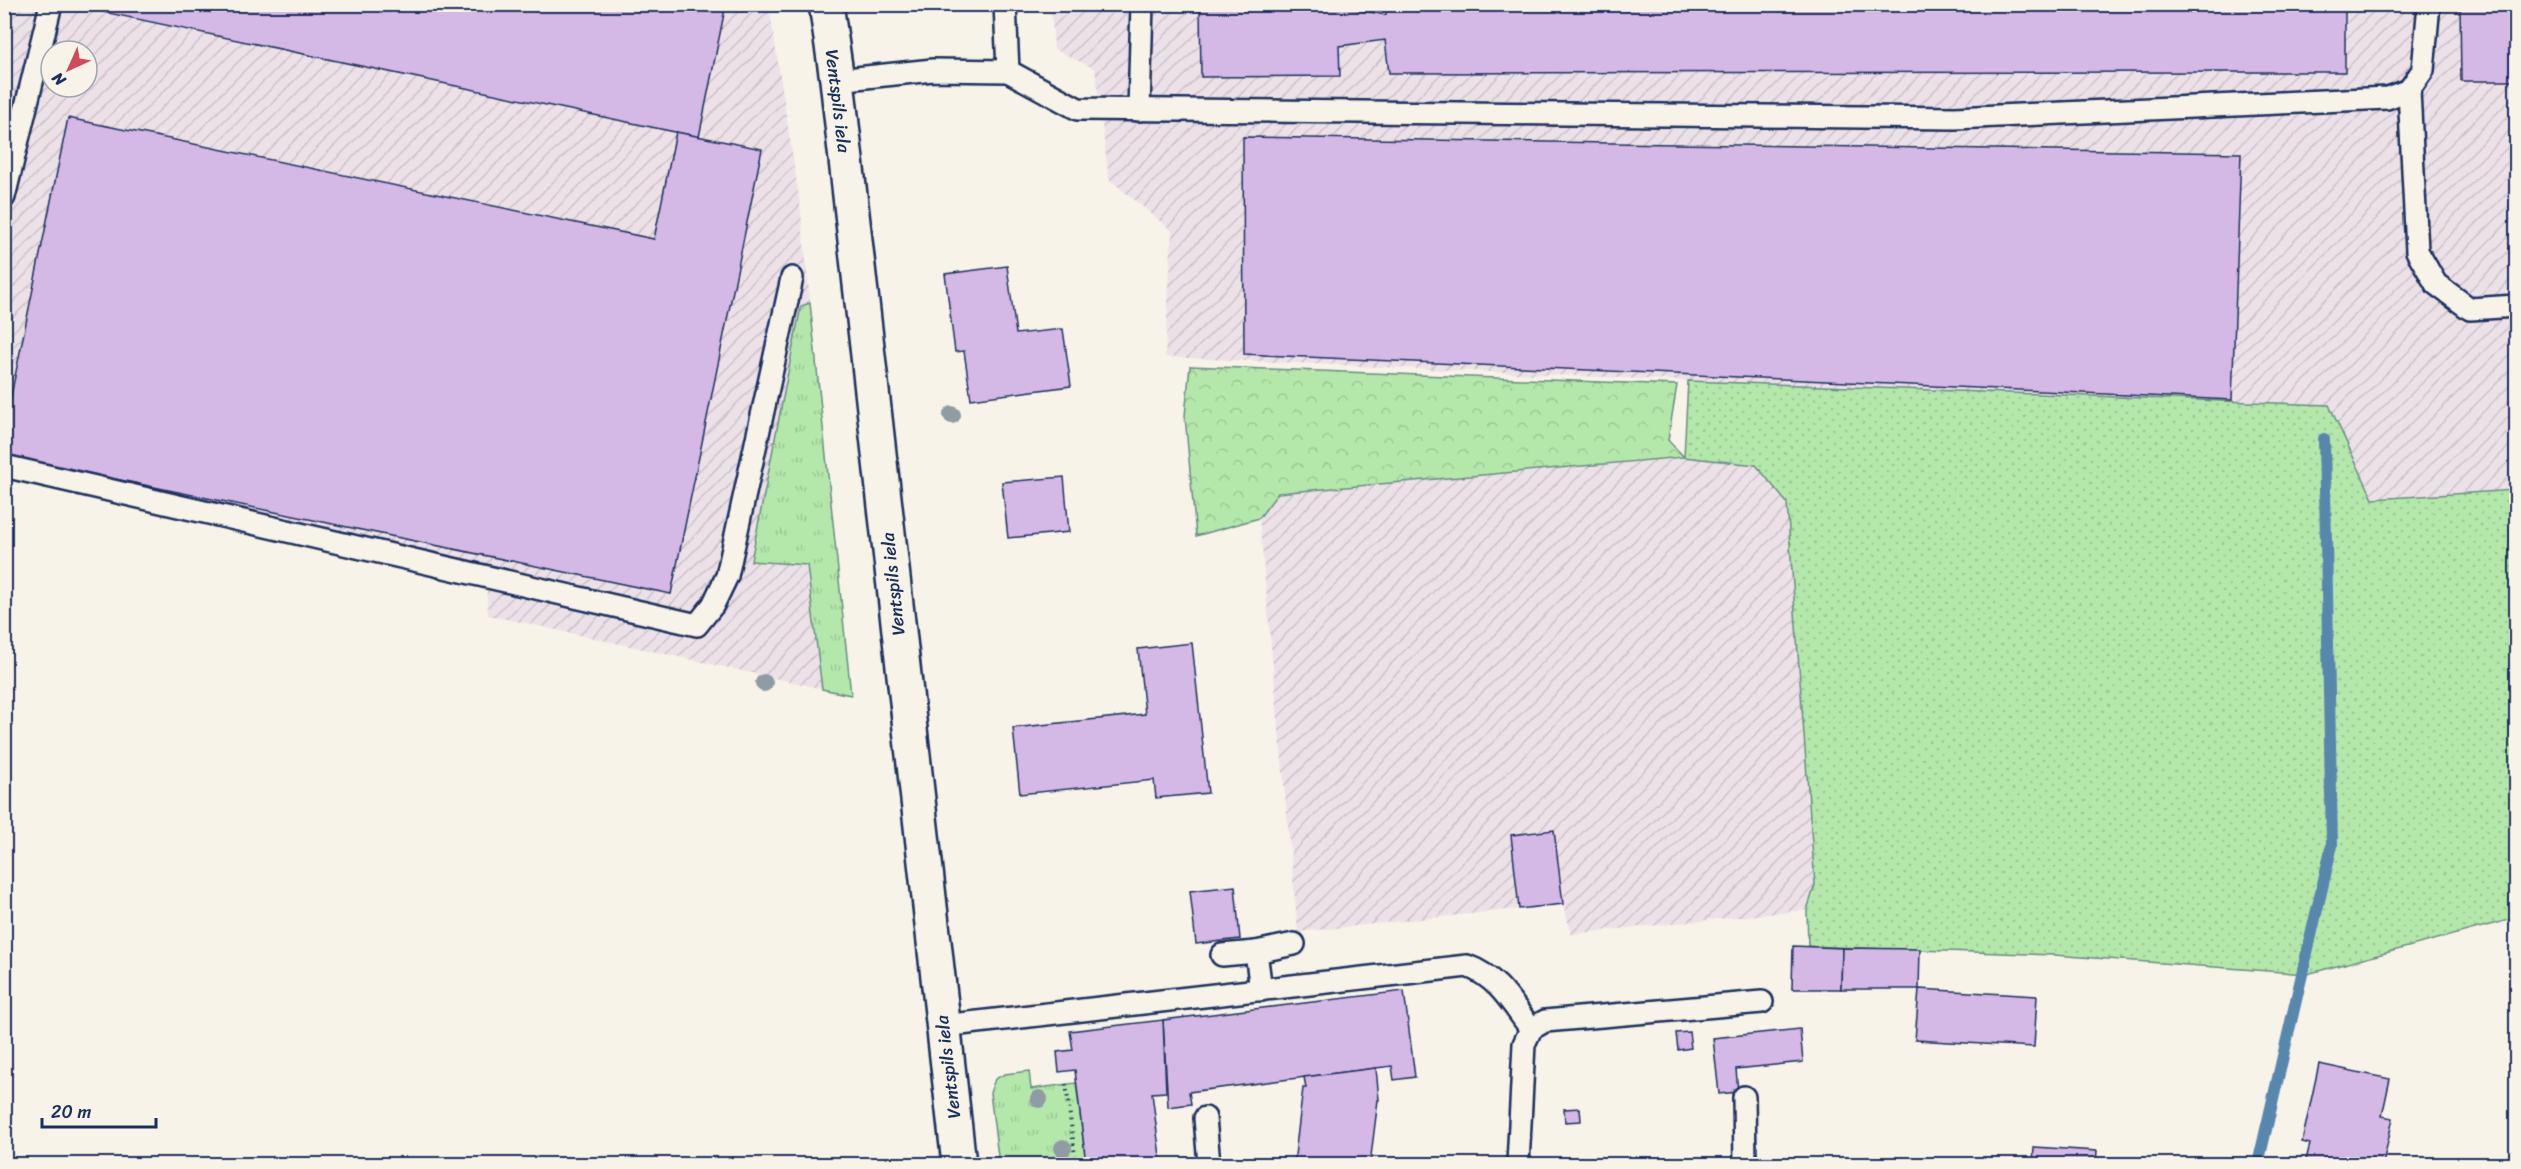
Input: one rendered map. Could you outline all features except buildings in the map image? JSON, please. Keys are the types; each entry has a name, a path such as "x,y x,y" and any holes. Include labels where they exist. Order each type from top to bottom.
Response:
{"street":[{"name":"Ventspils iela","path":"826,4 837,80 959,1164"}],"lane":[{"path":"4,197 51,4"},
{"path":"1005,4 1008,71"},
{"path":"1139,110 1142,4"},
{"path":"837,80 933,70 1008,71 1078,110 1955,118 2387,98 2409,90 2423,70 2428,4"},
{"path":"2409,90 2417,251 2436,284 2470,309 2517,306"},
{"path":"4,466 697,625 713,605 728,576 792,278"},
{"path":"1222,955 1294,944"},
{"path":"1256,951 1261,990"},
{"path":"943,1026 1467,966 1483,972 1494,981 1531,1029"},
{"path":"1518,1164 1524,1044 1531,1029 1545,1021 1762,1002"},
{"path":"1744,1097 1745,1164"},
{"path":"1205,1118 1209,1164"}],"path":[{"path":"1066,1084 1076,1164"}],"shaded area":[{"path":"5,5 769,5 800,204 851,695 488,615 486,583 5,478"},
{"path":"1051,5 2516,5 2516,490 2373,499 2329,405 1688,381 1165,357 1172,231 1109,179 1095,69 1054,49"},
{"path":"1684,457 1756,465 1787,503 1815,885 1807,910 1571,934 1563,904 1298,932 1259,518 1278,493"}],"green space":[{"path":"810,303 851,695 822,689 807,565 751,561 801,306"},
{"path":"1190,366 1677,385 1668,440 1684,457 1278,493 1259,518 1196,536 1185,416"},
{"path":"1688,381 2329,405 2373,499 2516,490 2516,918 2307,974 2054,955 1808,946 1807,910 1815,885 1787,503 1756,465 1684,457"},
{"path":"1029,1071 1031,1089 1076,1083 1086,1164 999,1164 990,1093 995,1079 1005,1074"}],"waterway":[{"path":"2258,1164 2332,845 2324,439"}]}
